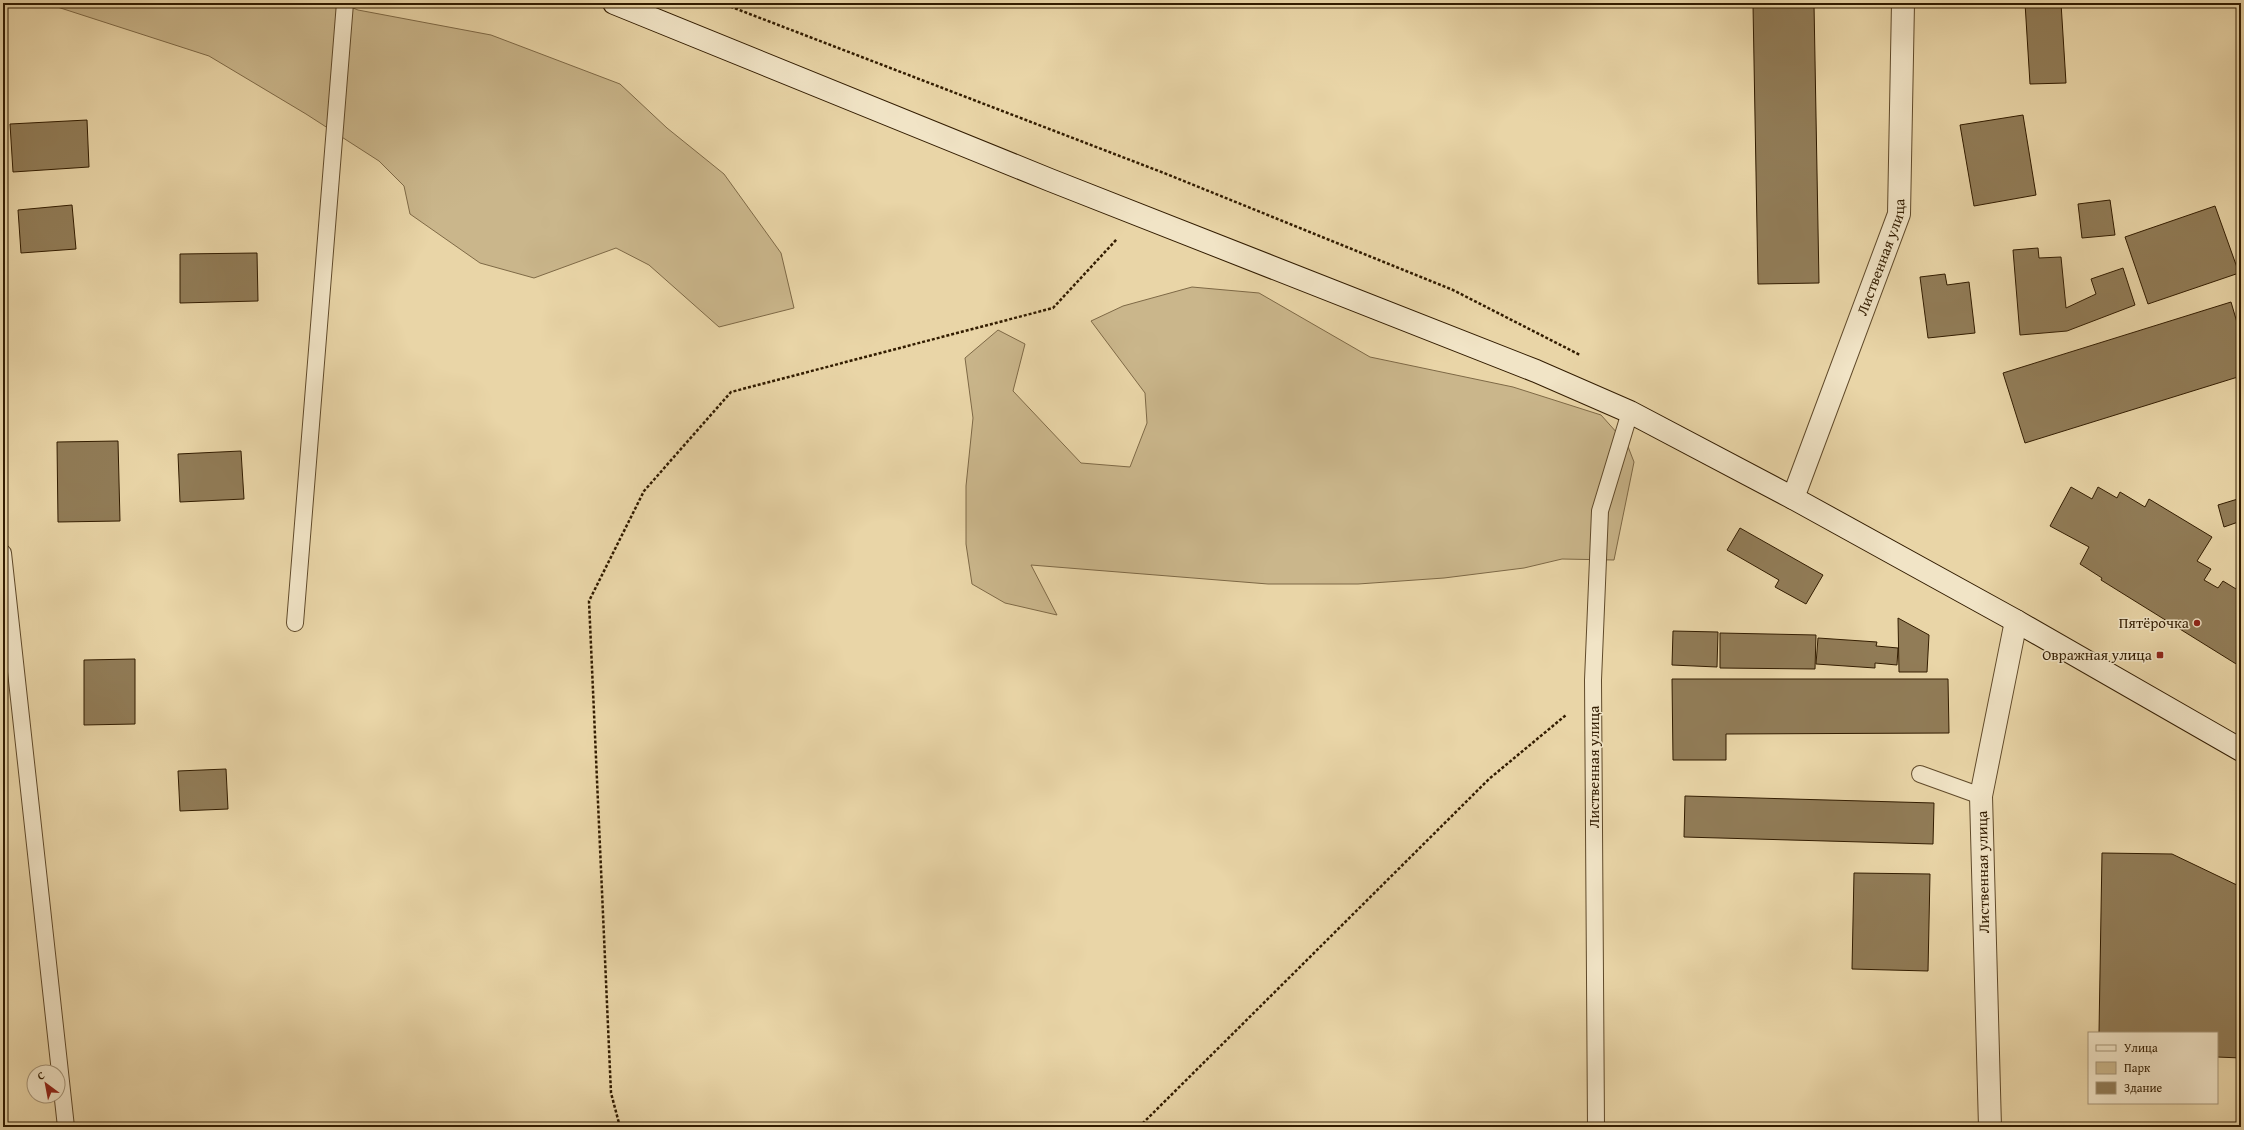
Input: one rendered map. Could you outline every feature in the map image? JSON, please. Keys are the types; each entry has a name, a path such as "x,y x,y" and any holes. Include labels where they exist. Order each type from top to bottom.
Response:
{"street":[{"name":"Лиственная улица","path":"1793,498 1899,214 1903,3"},
{"path":"625,5 1138,215 1536,371 1630,412 1793,498 2016,621 2241,750"},
{"name":"Лиственная улица","path":"1990,1127 1981,796 2016,621"}],"lane":[{"path":"295,623 345,3"},
{"name":"Лиственная улица","path":"1596,1127 1593,680 1600,510 1630,412"},
{"path":"3,553 66,1127"},
{"path":"1920,774 1981,796"}],"path":[{"path":"620,1127 612,1093 589,601 644,491 731,392 1053,308 1138,215"},
{"path":"1139,1127 1488,779 1581,702 1593,680"}],"green space":[{"path":"45,3 341,3 358,10 491,35 620,84 667,128 724,174 781,253 794,308 719,327 649,265 616,248 534,278 480,263 410,214 404,186 379,161 306,114 209,56"},
{"path":"1192,287 1259,293 1370,357 1513,387 1601,415 1627,444 1634,462 1614,560 1562,559 1524,568 1444,578 1358,584 1268,584 1031,565 1057,615 1005,603 972,584 966,544 966,486 973,418 965,358 998,330 1025,344 1013,391 1081,463 1130,467 1147,423 1145,393 1091,321 1123,306"}],"building":[{"path":"2025,3 2061,3 2066,83 2030,84"},
{"path":"1814,4 1819,283 1758,284 1753,5"},
{"path":"2023,115 2036,195 1974,206 1960,125"},
{"path":"87,120 89,167 13,172 10,124"},
{"path":"2110,200 2115,235 2082,238 2078,204"},
{"path":"72,205 76,249 21,253 18,210"},
{"path":"2215,206 2239,273 2148,304 2125,237"},
{"path":"2038,248 2039,258 2061,257 2066,308 2096,294 2091,279 2123,268 2135,305 2067,331 2020,335 2013,250"},
{"path":"257,253 258,301 180,303 180,254"},
{"path":"1945,274 1947,285 1969,282 1975,333 1928,338 1920,277"},
{"path":"2231,302 2241,336 2241,376 2025,443 2003,373"},
{"path":"118,441 120,521 58,522 57,442"},
{"path":"241,451 244,499 180,502 178,454"},
{"path":"2071,487 2092,499 2098,487 2117,498 2120,492 2145,507 2149,499 2212,537 2197,561 2211,569 2204,580 2218,588 2223,581 2241,592 2241,667 2101,580 2102,578 2080,564 2089,547 2050,526"},
{"path":"2241,498 2241,521 2224,527 2218,505"},
{"path":"1740,528 1823,575 1806,604 1775,587 1779,580 1727,550"},
{"path":"1898,618 1929,635 1927,672 1899,672"},
{"path":"1673,631 1718,632 1717,667 1672,665"},
{"path":"1720,633 1816,635 1815,669 1720,668"},
{"path":"1818,638 1877,642 1876,646 1898,648 1897,665 1875,663 1875,668 1816,664"},
{"path":"135,659 135,724 84,725 84,660"},
{"path":"1672,679 1948,679 1949,733 1726,734 1726,760 1673,760"},
{"path":"226,769 228,809 180,811 178,771"},
{"path":"1685,796 1934,803 1933,844 1684,837"},
{"path":"2102,853 2172,854 2241,887 2241,1058 2218,1057 2218,1032 2099,1032"},
{"path":"1854,873 1930,874 1928,971 1852,969"}],"place":[{"name":"Пятёрочка","path":"2197,623"},
{"name":"Овражная улица","path":"2160,655"}]}
